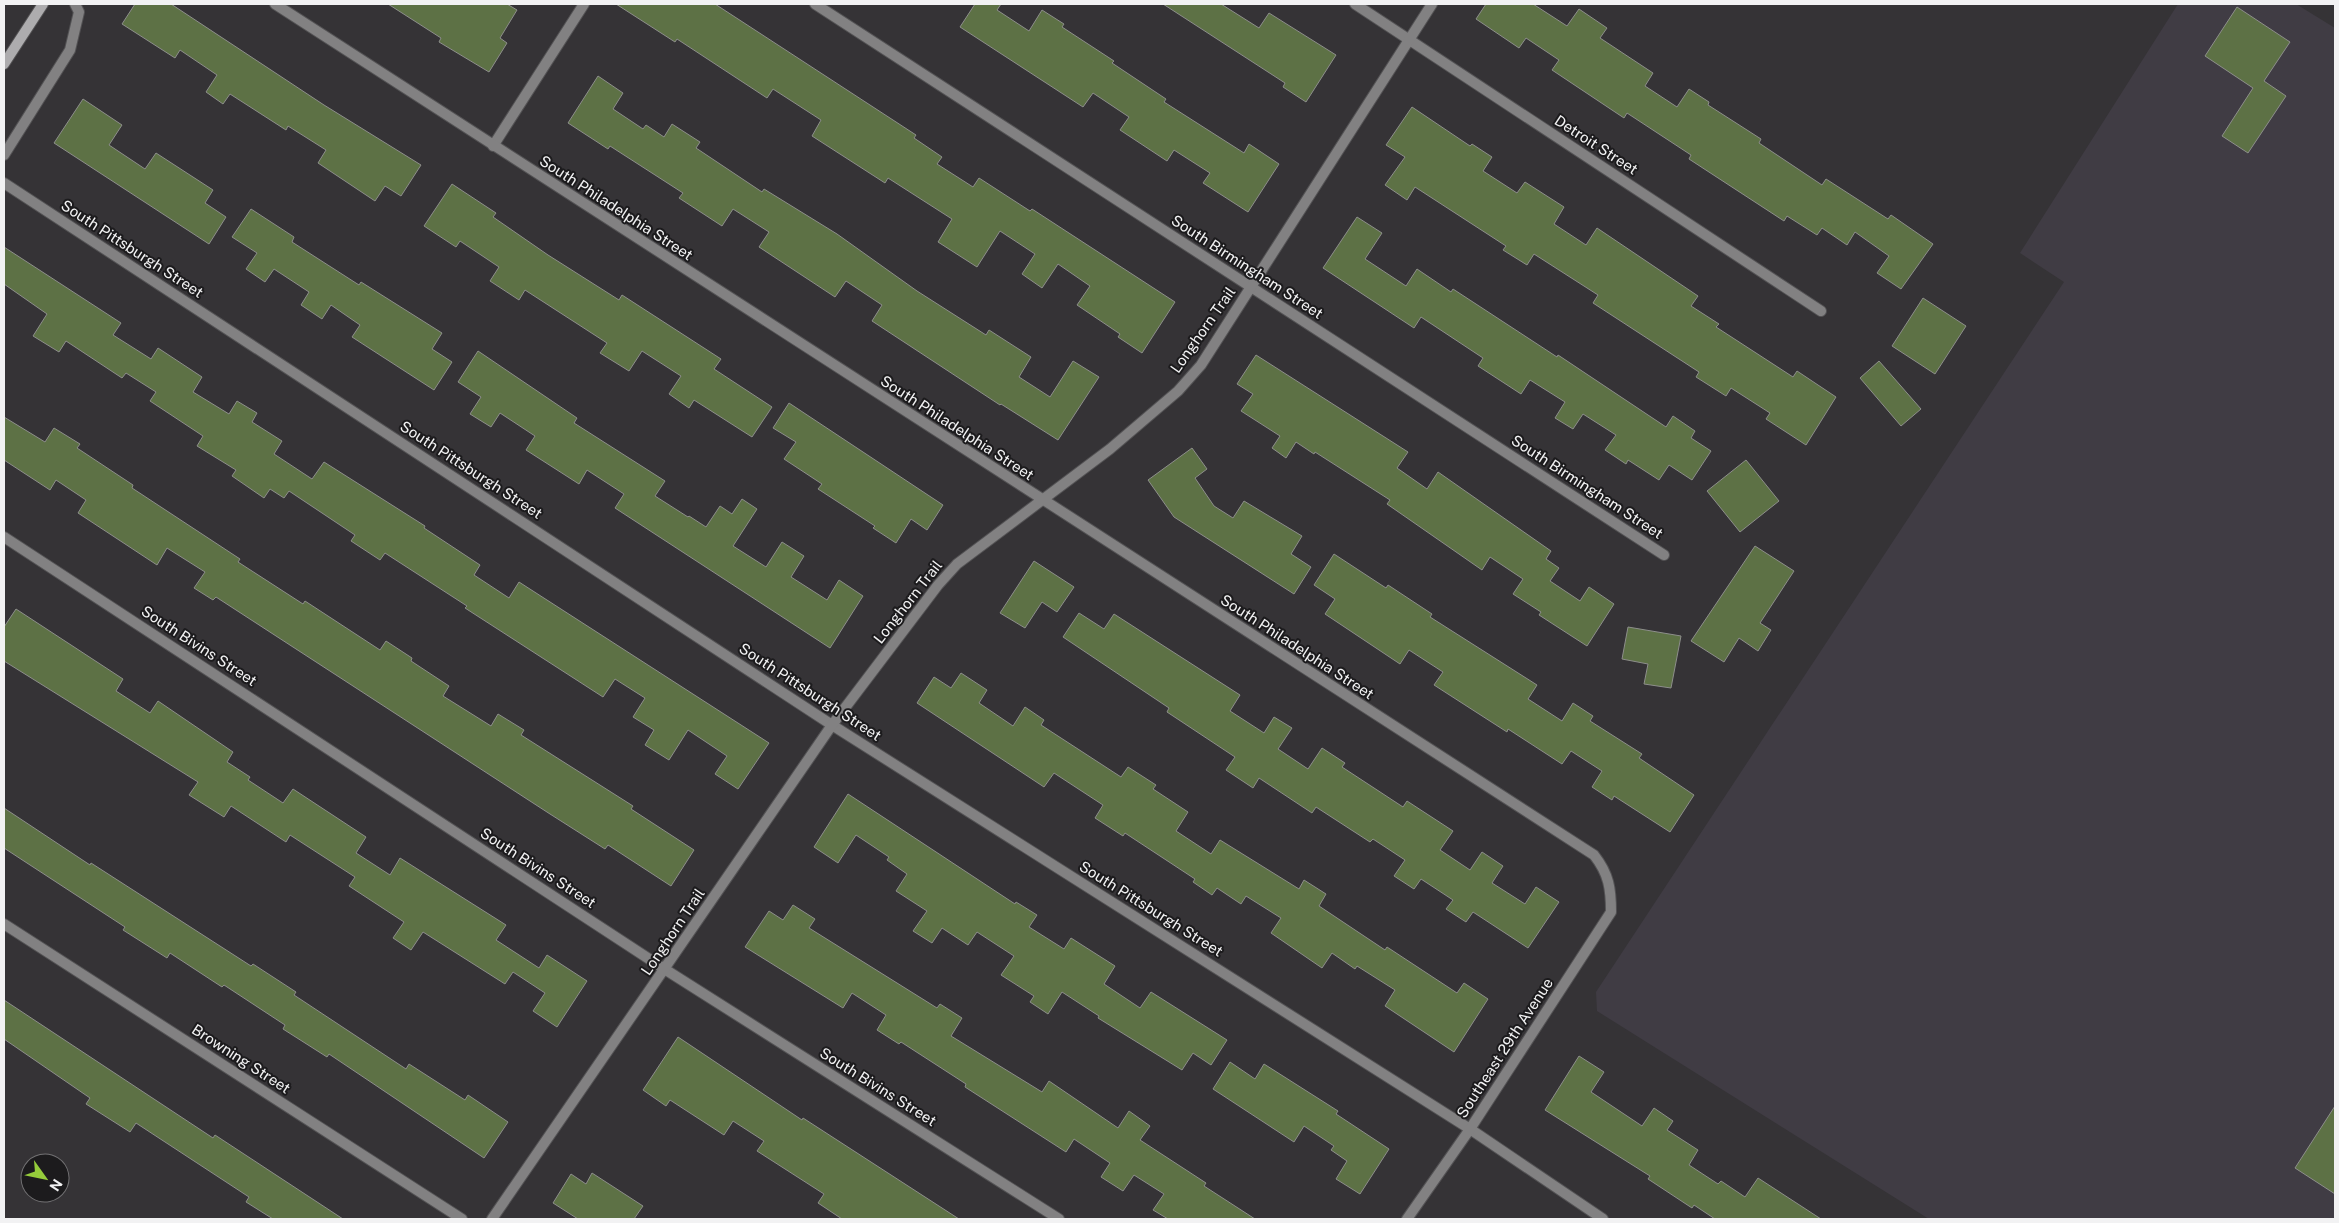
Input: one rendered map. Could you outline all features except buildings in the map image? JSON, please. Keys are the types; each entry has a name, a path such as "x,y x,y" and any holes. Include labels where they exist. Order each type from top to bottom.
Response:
{"main road":[{"path":"4,64 43,4"}],"street":[{"path":"4,155 70,50 79,12 75,4"},
{"name":"South Philadelphia Street","path":"275,4 1041,500 1594,855 1604,867 1611,886"},
{"path":"493,146 584,4"},
{"name":"South Birmingham Street","path":"815,4 1664,555"},
{"name":"Detroit Street","path":"1355,4 1821,311"},
{"name":"Longhorn Trail","path":"492,1219 666,970 832,725 934,591 957,564 1110,449 1178,391 1200,365 1432,4"},
{"name":"South Pittsburgh Street","path":"4,183 832,725 1470,1129 1603,1219"},
{"name":"South Bivins Street","path":"4,537 666,970 1059,1219"},
{"name":"Southeast 29th Avenue","path":"1407,1219 1470,1129 1611,912 1611,886"},
{"name":"Browning Street","path":"4,924 462,1219"}],"shaded area":[{"path":"2178,4 2296,4 2335,28 2335,1219 1929,1219 1597,1011 1596,992 2064,282 2020,253"}]}
